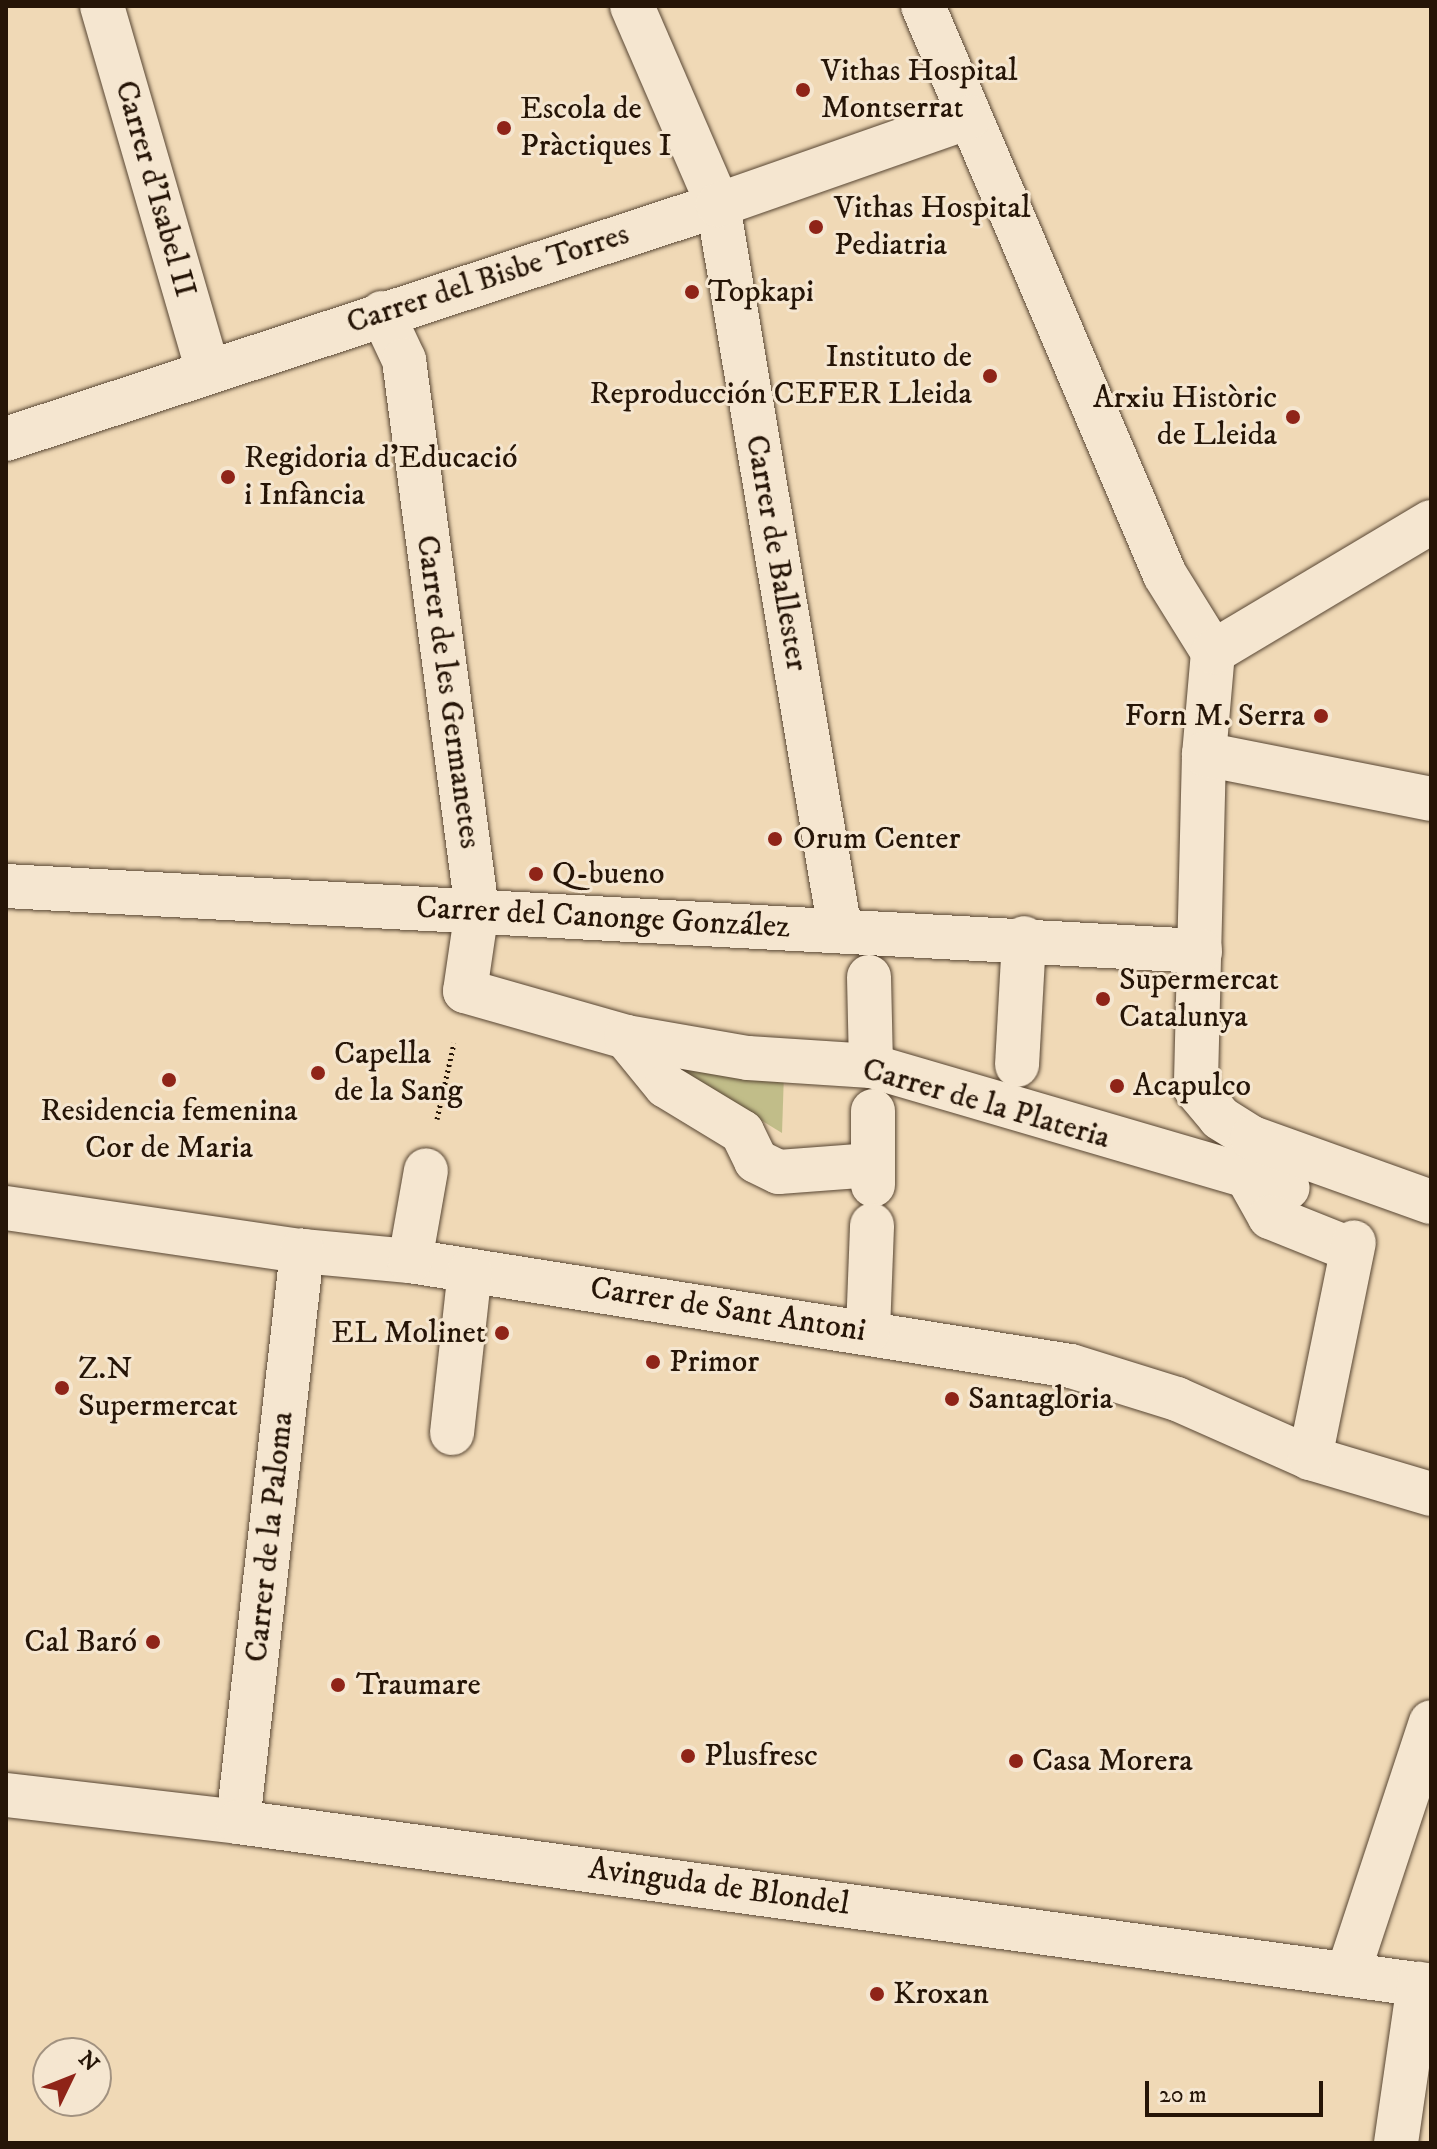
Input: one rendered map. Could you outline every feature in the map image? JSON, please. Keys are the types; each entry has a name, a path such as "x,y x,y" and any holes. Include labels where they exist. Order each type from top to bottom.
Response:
{"street":[{"name":"Carrer d'Isabel II","path":"102,6 208,372"},
{"name":"Carrer de Ballester","path":"632,6 718,205 840,930 867,971 871,1066"},
{"path":"923,6 1165,575 1213,652 1204,754 1196,1089 1262,1167 1270,1217 1353,1246 1310,1458"},
{"name":"Carrer del Bisbe Torres","path":"6,439 718,205 969,117"},
{"name":"Carrer de les Germanetes","path":"382,313 404,360 477,910 465,991"},
{"path":"1213,652 1431,522"},
{"path":"1204,754 1431,799"},
{"name":"Carrer del Canonge González","path":"6,886 1024,938 1200,951"},
{"path":"1016,1086 1024,938"},
{"name":"Carrer de la Plateria","path":"465,991 626,1037 748,1058 871,1066 1016,1086 1262,1167"},
{"path":"626,1037 666,1086 742,1132 756,1161 779,1172 872,1192"},
{"path":"868,1331 873,1111"},
{"path":"1262,1167 1431,1202"},
{"path":"410,1261 426,1170"},
{"name":"Carrer de Sant Antoni","path":"6,1208 302,1251 410,1261 868,1331 1071,1366 1177,1399 1310,1458 1431,1494"},
{"name":"Carrer de la Paloma","path":"238,1822 302,1251"},
{"path":"452,1433 470,1271"},
{"path":"1348,1973 1431,1722"},
{"name":"Avinguda de Blondel","path":"6,1795 238,1822 1425,1985"},
{"path":"1396,2143 1425,1985"}],"path":[{"path":"426,1170 465,991"}],"shaded area":[{"path":"647,1050 784,1073 782,1133"}],"place":[{"name":"Vithas Hospital Montserrat","path":"803,90"},
{"name":"Escola de Pràctiques I","path":"504,128"},
{"name":"Vithas Hospital Pediatria","path":"816,227"},
{"name":"Topkapi","path":"692,292"},
{"name":"Instituto de Reproducción CEFER Lleida","path":"990,376"},
{"name":"Arxiu Històric de Lleida","path":"1293,417"},
{"name":"Regidoria d'Educació i Infància","path":"228,477"},
{"name":"Forn M. Serra","path":"1321,716"},
{"name":"Orum Center","path":"775,839"},
{"name":"Q-bueno","path":"536,874"},
{"name":"Supermercat Catalunya","path":"1103,999"},
{"name":"Capella de la Sang","path":"318,1073"},
{"name":"Residencia femenina Cor de Maria","path":"169,1080"},
{"name":"Acapulco","path":"1117,1086"},
{"name":"EL Molinet","path":"502,1333"},
{"name":"Primor","path":"653,1362"},
{"name":"Z.N Supermercat","path":"62,1388"},
{"name":"Santagloria","path":"952,1399"},
{"name":"Cal Baró","path":"153,1642"},
{"name":"Traumare","path":"338,1685"},
{"name":"Plusfresc","path":"688,1756"},
{"name":"Casa Morera","path":"1016,1761"},
{"name":"Kroxan","path":"877,1994"}]}
